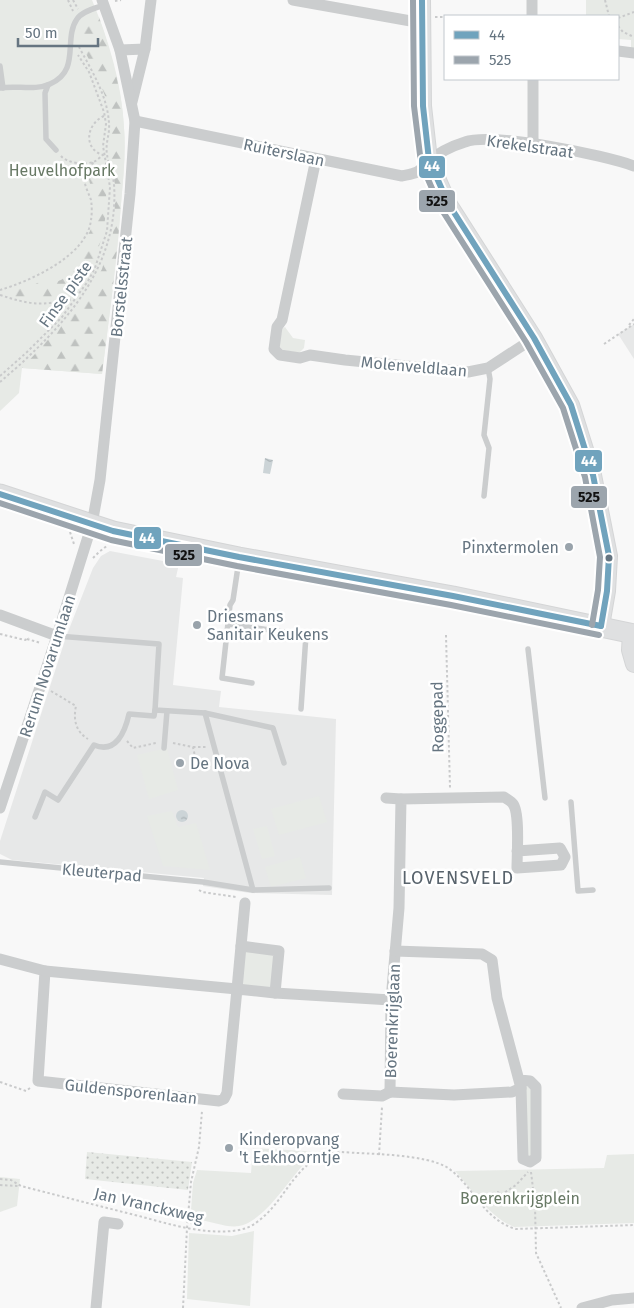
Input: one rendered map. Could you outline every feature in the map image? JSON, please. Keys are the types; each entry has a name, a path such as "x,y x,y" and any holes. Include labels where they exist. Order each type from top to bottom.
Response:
{"main road":[{"path":"0,494 113,530 239,557 453,596 633,633"}],"street":[{"path":"131,106 145,49 151,0"},
{"path":"293,0 422,23"},
{"path":"422,0 424,106 429,160 448,203 534,338 571,405 586,448 600,503 609,556 609,572 601,626"},
{"path":"532,0 532,15"},
{"name":"Borstelsstraat","path":"92,524 100,480 130,194 135,121 120,50 105,2"},
{"path":"120,50 145,49"},
{"path":"619,51 634,53"},
{"path":"533,80 533,144"},
{"name":"Ruiterslaan","path":"135,121 402,176 417,172 429,160"},
{"name":"Krekelstraat","path":"429,160 466,141 483,138 533,144 615,159 634,166"},
{"name":"Molenveldlaan","path":"316,159 282,320 278,327 274,349 280,355 300,358 310,355 468,372 488,368 534,338"},
{"name":"Rerum Novarumlaan","path":"0,808 92,524"},
{"path":"0,616 43,630 55,642"},
{"path":"633,633 630,650 634,664"},
{"path":"386,798 504,797 512,802 516,810 517,851 518,868 561,865 570,857 560,848 517,851"},
{"name":"Boerenkrijglaan","path":"386,1094 391,1000 399,908 401,799"},
{"name":"Guldensporenlaan","path":"38,1081 203,1099 224,1099 227,1093 245,903"},
{"path":"241,946 279,950 275,993"},
{"name":"Boerenkrijglaan","path":"344,1094 454,1095 518,1089 530,1081 536,1087 536,1158 530,1162 523,1159 518,1089 498,998 492,960 482,954 395,951"},
{"path":"0,959 45,971 275,993 391,1000"},
{"path":"38,1081 45,971"},
{"path":"96,1308 104,1222 118,1224"},
{"path":"582,1308 612,1300 634,1298"}],"lane":[{"path":"0,66 1,88 36,88 60,79 68,65 72,48 72,29 77,18 105,2"},
{"path":"48,85 45,93 46,139 56,150"},
{"path":"484,496 489,448 484,435 490,379 488,368"},
{"path":"239,557 233,600 230,605 222,678 252,683"},
{"path":"228,624 306,635 301,709"},
{"path":"35,817 45,792 58,800 94,745 100,748 114,743 122,736 129,714 154,716 155,710 159,644 55,642"},
{"path":"528,649 545,798"},
{"path":"155,710 205,713 273,728 284,763"},
{"path":"164,748 166,711"},
{"path":"205,713 253,890"},
{"path":"571,802 570,857 578,891 593,890"},
{"name":"Kleuterpad","path":"0,862 204,882 253,890 329,888"}],"path":[{"path":"68,0 77,18"},
{"path":"105,2 121,0"},
{"path":"604,0 608,15"},
{"path":"619,18 634,12"},
{"path":"619,27 623,32 634,37"},
{"name":"Finse piste","path":"0,382 48,338 70,312 92,282 105,253 111,231 114,182 106,152 109,126 107,106 72,29"},
{"path":"0,376 27,352 62,316 88,281 95,268 107,232 110,187 102,146 106,124 105,116 102,103 89,72 81,58 72,48"},
{"path":"104,155 92,148 89,135 90,129 96,121 105,116"},
{"path":"56,150 65,160 81,163 94,162"},
{"path":"0,290 38,275 59,264 76,248 91,222 92,203 84,175 94,162 104,155"},
{"path":"0,295 32,304 74,299"},
{"path":"628,327 634,319"},
{"path":"604,344 634,324"},
{"path":"69,517 65,525 72,536 75,546"},
{"path":"78,568 110,545"},
{"path":"27,639 43,630"},
{"path":"0,634 25,640 55,642"},
{"name":"Roggepad","path":"446,635 450,798"},
{"path":"41,685 76,706 73,718 78,730 91,740"},
{"path":"122,736 127,742"},
{"path":"193,747 214,747"},
{"path":"0,1082 26,1091 38,1081"},
{"path":"379,1155 386,1094"},
{"path":"183,1308 187,1228 192,1182 199,1147 203,1099"},
{"name":"Jan Vranckxweg","path":"0,1185 21,1186 187,1228 231,1232 246,1228 263,1217 313,1159 331,1152 341,1152 432,1160 446,1166 454,1172 502,1226 516,1230 634,1225"},
{"path":"501,1195 516,1185 530,1167 535,1205 536,1253 561,1308"},
{"name":"Jan Vranckxweg","path":"0,1179 11,1180 21,1186"},
{"path":"498,1192 501,1195 500,1203 492,1201 493,1193 498,1192"}],"shaded area":[{"path":"634,324 634,359 618,334"},
{"name":"De Nova","path":"110,551 179,564 176,577 183,578 173,685 221,691 219,707 336,719 332,895 250,893 203,886 204,878 12,860 0,854 0,841 66,637 93,568 101,556"}],"green space":[{"name":"Heuvelhofpark","path":"0,0 92,0 109,47 121,95 125,147 113,289 102,374 22,368 19,393 0,411"},
{"path":"586,0 634,0 634,49 631,48 631,40 619,39 619,15 586,15"},
{"path":"92,15 94,19 99,17 112,58 121,100 125,138 113,289 102,374 22,368 71,315 91,289 102,269 113,233 116,189 108,151 112,127 109,106 96,73 82,46 78,29 85,18"},
{"path":"101,170 105,183 105,216 98,250 83,280 70,293 52,300 30,301 11,295 9,293 10,290 32,286 39,282 49,284 61,280 78,268 79,263 75,254 93,224 96,210 96,202 89,179 91,175"},
{"path":"285,327 293,338 305,340 304,348 299,353 283,350 279,346 282,329"},
{"path":"167,748 178,790 149,799 137,755"},
{"path":"319,796 327,822 279,835 271,809"},
{"path":"172,811 178,827 196,823 210,870 163,866 147,816"},
{"path":"267,826 275,856 262,859 253,829"},
{"path":"300,857 306,878 271,887 265,867"},
{"path":"241,946 279,951 275,993 237,989"},
{"path":"532,1085 534,1155 527,1158 525,1086"},
{"path":"253,1148 321,1152 306,1162 276,1199 249,1223 230,1226 201,1220 200,1226 190,1224 193,1183 197,1170 251,1173"},
{"path":"87,1152 192,1162 188,1190 85,1179"},
{"name":"Boerenkrijgplein","path":"634,1154 634,1223 514,1227 497,1217 455,1171 604,1168 607,1155"},
{"path":"0,1177 20,1179 17,1206 0,1212"},
{"path":"254,1231 250,1306 187,1299 189,1233 232,1236"}],"water":[{"path":"265,458 273,460 270,474 263,473"},
{"path":"180,810 184,810 188,816 184,822 180,822 176,818 176,814"}],"transit line":[{"name":"525","path":"413,0 414,106 421,163 440,207 526,342 563,408 585,477 600,557 598,590 592,625"},
{"name":"44","path":"422,0 423,106 429,160 448,203 534,338 571,405 593,475 609,556 607,591 601,626"},
{"name":"44","path":"0,494 113,531 601,626"},
{"name":"525","path":"0,503 111,540 599,635"}],"place":[{"name":"Pinxtermolen","path":"569,547"},
{"name":"Driesmans Sanitair Keukens","path":"197,625"},
{"name":"De Nova","path":"180,763"},
{"name":"Kinderopvang 't Eekhoorntje","path":"229,1148"}],"district":[{"name":"LOVENSVELD","path":"458,878"}]}
